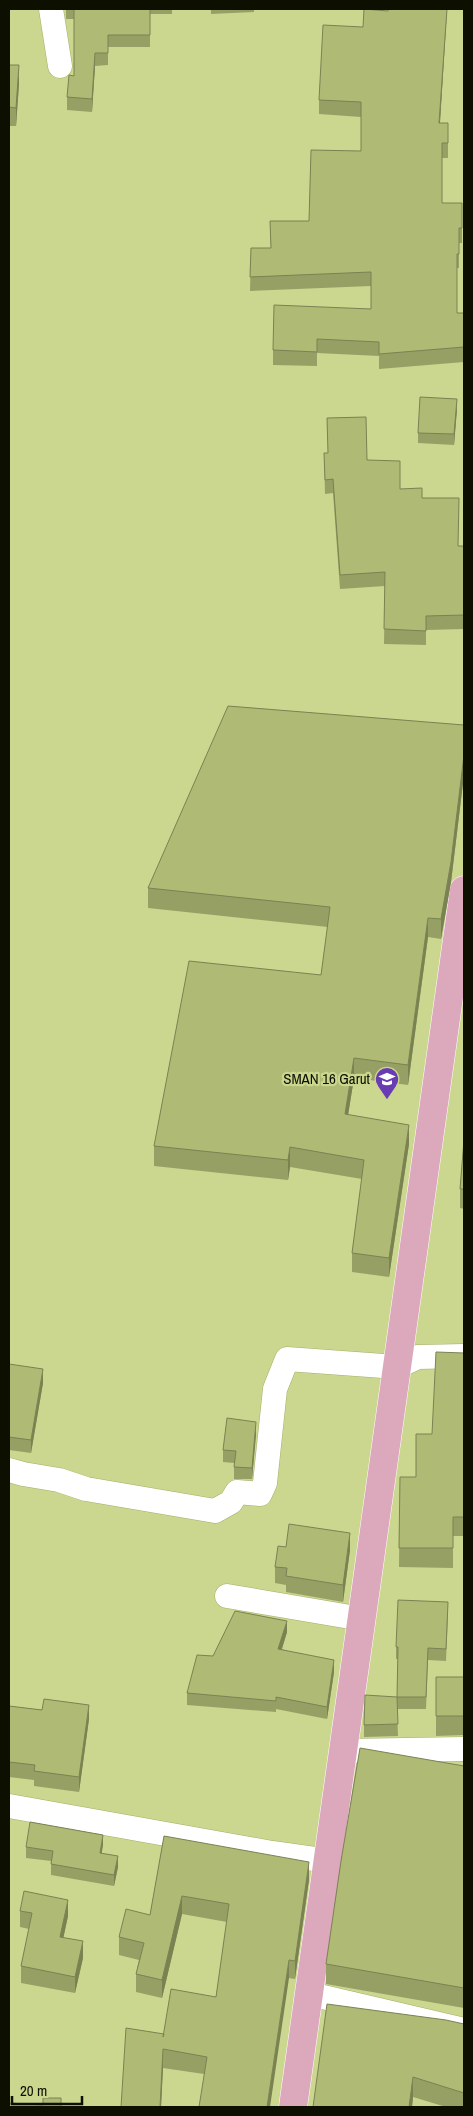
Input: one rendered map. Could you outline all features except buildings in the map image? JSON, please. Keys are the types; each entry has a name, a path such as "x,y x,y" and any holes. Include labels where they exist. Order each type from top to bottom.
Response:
{"main road":[{"path":"293,2107 464,890"}],"street":[{"path":"50,9 60,66"},
{"path":"9,1470 59,1480 86,1489 215,1511 231,1502 237,1492 260,1494 266,1484 275,1389 287,1359 397,1367 423,1356 464,1356"},
{"path":"226,1596 362,1619"},
{"path":"344,1751 464,1749"},
{"path":"9,1806 272,1853 329,1861"},
{"path":"310,1994 464,2030"}],"place":[{"name":"SMAN 16 Garut","path":"387,1100"}]}
